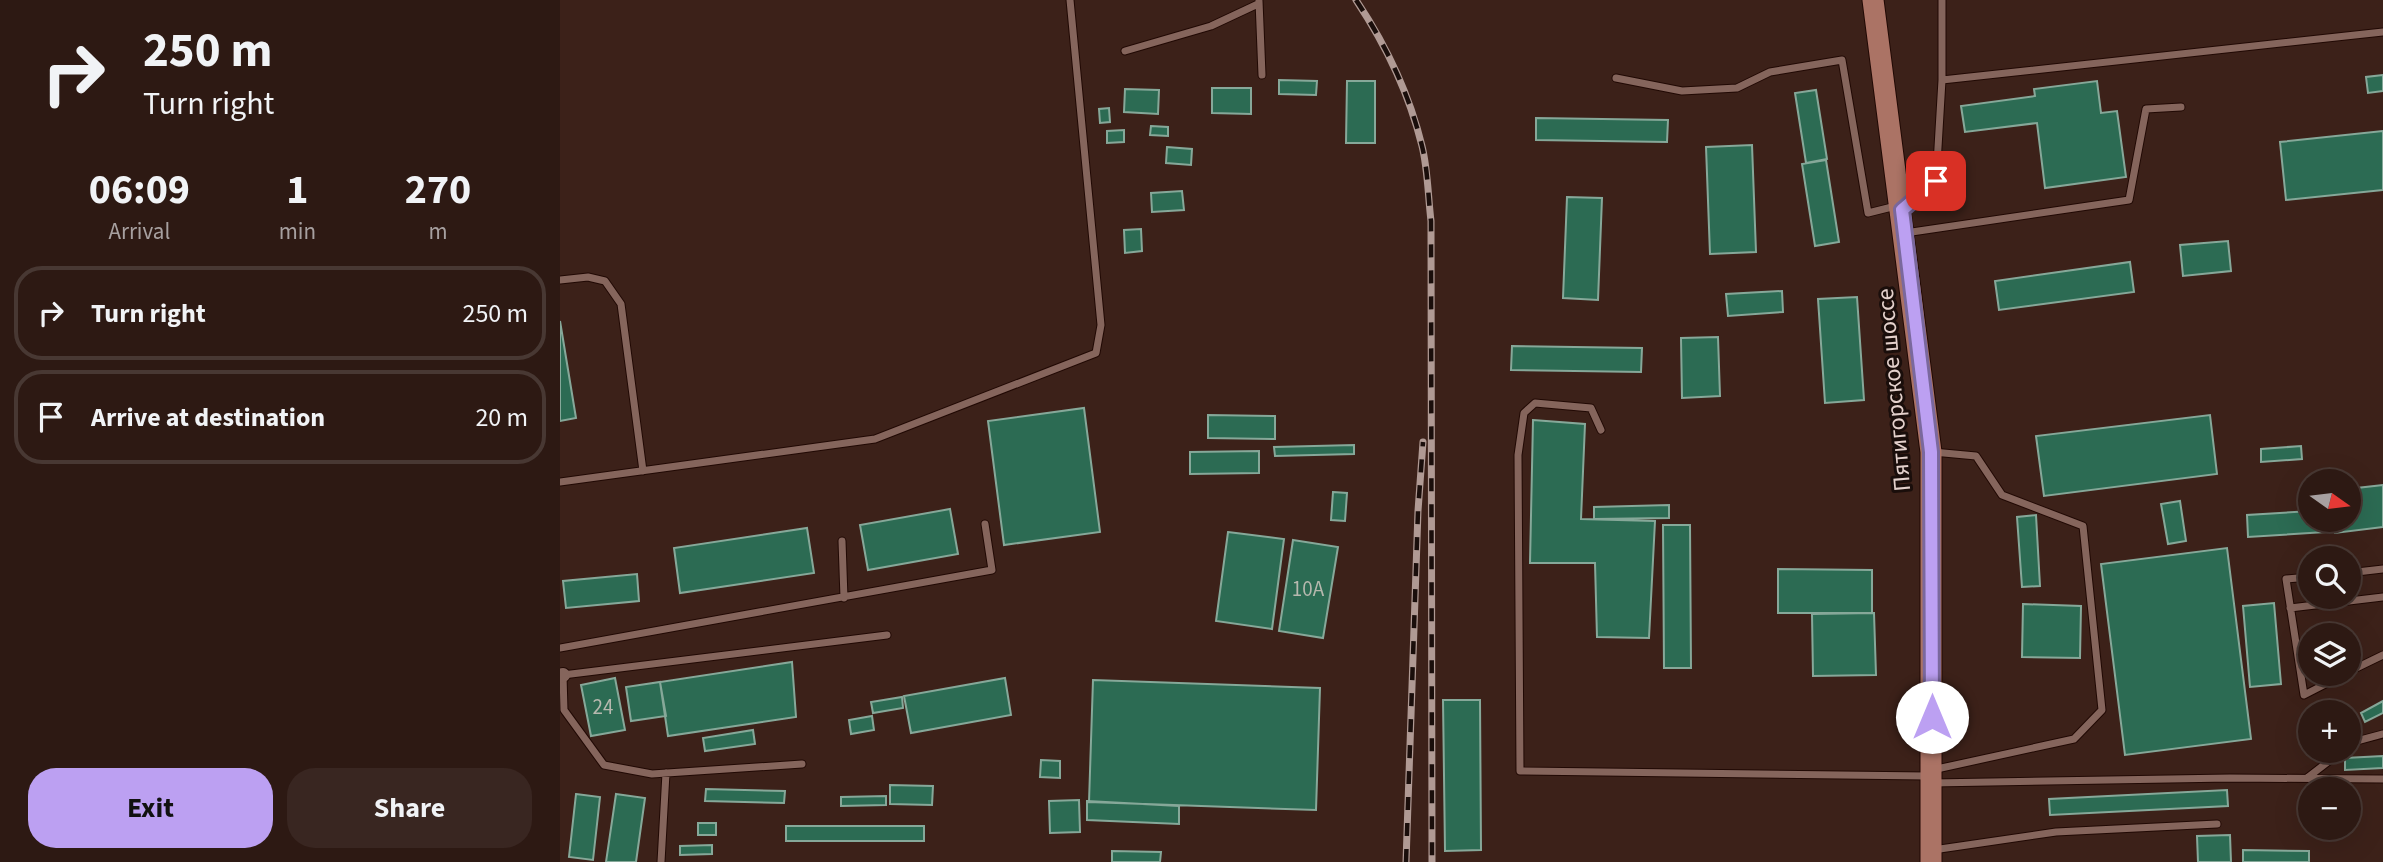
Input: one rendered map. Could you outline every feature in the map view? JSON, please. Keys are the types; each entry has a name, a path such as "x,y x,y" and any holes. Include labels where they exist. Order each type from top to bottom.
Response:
{"main road":[{"name":"Пятигорское шоссе","path":"1873,0 1931,452 1931,856"}],"lane":[{"path":"560,482 875,439 1096,353 1101,325 1070,0"},
{"path":"1616,78 1682,91 1737,88 1770,72 1842,60 1868,213 1901,208 1936,181 1942,80 1942,0"},
{"path":"1125,51 1211,26 1258,2 1262,75"},
{"path":"1942,80 2383,32"},
{"path":"1904,234 2129,200 2146,109 2180,107"},
{"path":"560,280 588,277 605,281 621,304 643,471"},
{"path":"1601,430 1591,408 1535,403 1524,413 1518,455 1520,771 2298,779"},
{"path":"1931,452 1976,456 2002,495 2083,526 2102,710 2074,739 1932,776"},
{"path":"560,648 992,570 985,524"},
{"path":"842,541 844,598"},
{"path":"2361,572 2383,569"},
{"path":"2298,578 2286,579 2298,658"},
{"path":"2290,608 2383,597"},
{"path":"802,764 652,774 604,765 564,710 561,675 887,635"},
{"path":"2361,666 2383,655"},
{"path":"2303,686 2304,695 2322,686"},
{"path":"2361,740 2383,734"},
{"path":"2309,777 2327,763"},
{"path":"661,862 666,773"},
{"path":"2361,779 2383,779"},
{"path":"1931,856 2056,832 2217,824"}],"building":[{"path":"2383,75 2383,91 2368,93 2366,77"},
{"path":"1279,80 1317,81 1316,95 1279,94"},
{"path":"1347,81 1375,81 1375,143 1346,143"},
{"path":"2097,81 2101,113 2117,111 2126,177 2045,188 2037,123 1965,132 1961,106 2035,96 2034,89"},
{"path":"1212,88 1251,88 1251,114 1212,113"},
{"path":"1125,89 1159,90 1158,114 1124,112"},
{"path":"1816,90 1827,159 1806,163 1795,93"},
{"path":"1109,108 1110,122 1100,123 1099,109"},
{"path":"1536,118 1668,120 1667,142 1536,140"},
{"path":"1151,126 1168,127 1168,136 1150,135"},
{"path":"1124,130 1124,142 1107,143 1107,131"},
{"path":"2383,131 2383,190 2286,200 2280,142"},
{"path":"1752,145 1756,252 1710,254 1706,147"},
{"path":"1167,147 1192,149 1191,165 1166,163"},
{"path":"1826,160 1839,242 1815,246 1802,164"},
{"path":"1182,191 1184,210 1152,212 1151,193"},
{"path":"1567,197 1602,198 1598,300 1563,298"},
{"path":"1141,229 1142,251 1125,253 1124,230"},
{"path":"2228,241 2231,271 2183,276 2180,245"},
{"path":"2130,262 2134,292 1999,310 1995,281"},
{"path":"1782,291 1783,312 1728,316 1726,294"},
{"path":"1857,297 1864,400 1825,403 1818,299"},
{"path":"560,321 576,418 560,421"},
{"path":"1718,337 1720,396 1682,398 1681,338"},
{"path":"1512,346 1642,348 1641,372 1511,370"},
{"path":"1084,408 1100,532 1004,545 988,421"},
{"path":"1208,415 1275,416 1275,439 1208,438"},
{"path":"2210,415 2217,474 2044,496 2036,436"},
{"path":"1533,420 1585,424 1581,519 1655,521 1649,638 1597,637 1595,563 1530,563"},
{"path":"1354,445 1354,454 1275,456 1274,447"},
{"path":"2301,446 2302,459 2261,462 2261,449"},
{"path":"1259,451 1259,473 1190,474 1190,452"},
{"path":"2383,485 2383,527 2361,530 2361,488"},
{"path":"1333,492 1347,493 1345,521 1331,520"},
{"path":"2180,501 2186,541 2168,544 2161,504"},
{"path":"1669,505 1669,518 1594,519 1594,507"},
{"path":"950,509 958,554 868,570 860,525"},
{"path":"2298,512 2298,532 2325,532 2248,537 2247,515"},
{"path":"2036,515 2040,586 2022,587 2017,517"},
{"path":"1663,525 1690,525 1691,668 1664,668"},
{"path":"807,528 814,573 680,593 674,548"},
{"path":"1228,532 1284,539 1272,629 1216,621"},
{"path":"1293,540 1338,547 1323,638 1279,631"},
{"path":"2227,548 2251,739 2125,755 2101,564"},
{"path":"1778,569 1872,570 1872,613 1778,613"},
{"path":"637,574 639,601 566,608 563,581"},
{"path":"2274,603 2281,684 2250,687 2243,606"},
{"path":"2023,604 2081,606 2080,658 2022,657"},
{"path":"1874,613 1876,675 1813,676 1812,614"},
{"path":"792,662 796,717 668,736 660,682"},
{"path":"615,678 625,730 591,736 581,685"},
{"path":"1005,678 1011,715 911,733 904,696"},
{"path":"1093,680 1320,688 1316,810 1089,802"},
{"path":"660,682 666,716 631,721 626,687"},
{"path":"902,697 903,708 873,713 871,702"},
{"path":"1443,700 1480,700 1481,850 1445,851"},
{"path":"2383,701 2383,713 2365,722 2361,713"},
{"path":"872,716 874,730 851,734 849,720"},
{"path":"753,730 755,744 705,751 703,738"},
{"path":"2383,756 2383,768 2345,770 2345,763 2361,763 2361,757"},
{"path":"1041,760 1060,761 1060,778 1040,777"},
{"path":"890,785 933,786 932,805 890,804"},
{"path":"706,789 785,791 784,803 705,801"},
{"path":"2227,790 2228,806 2050,815 2049,799"},
{"path":"576,794 600,797 593,860 569,857"},
{"path":"616,794 645,798 636,862 606,862"},
{"path":"886,796 886,805 841,806 841,797"},
{"path":"1079,800 1080,832 1050,833 1049,801"},
{"path":"1087,801 1179,806 1179,824 1087,820"},
{"path":"698,823 716,823 716,835 698,835"},
{"path":"786,826 924,826 924,841 786,841"},
{"path":"2230,835 2231,862 2198,862 2197,836"},
{"path":"712,845 712,854 680,855 680,846"},
{"path":"2243,850 2309,851 2309,862 2243,862"},
{"path":"1112,851 1161,852 1160,862 1112,862"}],"railway":[{"path":"1356,0 1387,52 1403,88 1417,126 1427,174 1431,221 1432,862"},
{"path":"1406,862 1418,511 1423,442"}],"route":[{"path":"1932,717 1931,452 1902,210 1936,181"}]}
